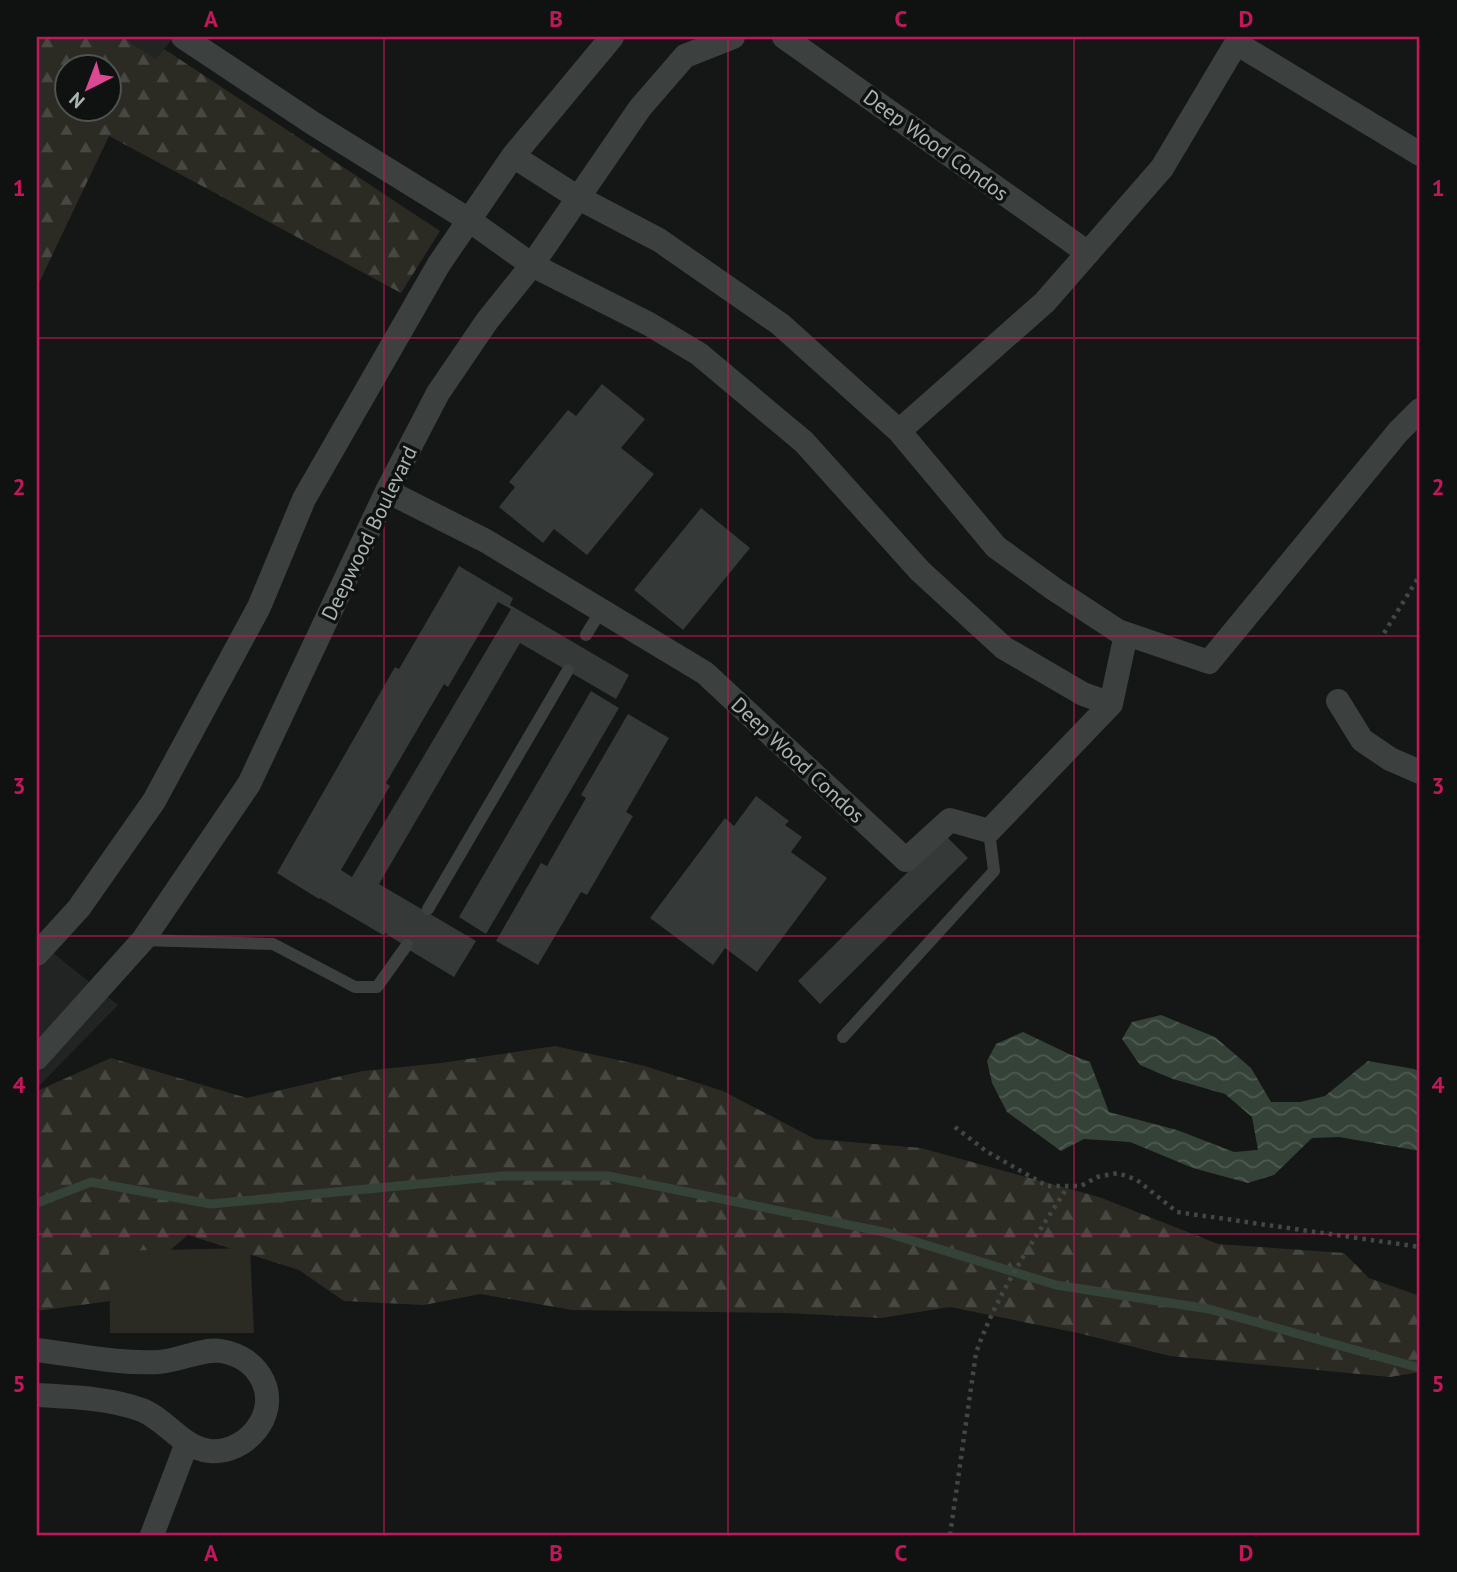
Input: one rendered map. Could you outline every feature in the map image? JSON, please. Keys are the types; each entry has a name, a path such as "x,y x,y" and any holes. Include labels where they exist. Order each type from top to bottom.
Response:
{"street":[{"path":"183,37 314,124 468,220 531,265 649,324 699,354 804,442 920,571 1004,649 1083,694 1111,704"},
{"path":"37,954 79,908 155,801 259,607 304,499 439,264 513,156 612,37"},
{"name":"Deepwood Boulevard","path":"37,1058 144,940 249,784 387,491 438,393 487,321 531,265 640,107 685,56 733,37"},
{"name":"Deep Wood Condos","path":"784,37 1088,253"},
{"path":"899,431 1045,302 1162,168 1238,40 1420,154"},
{"path":"513,156 577,197 659,240 780,324 899,431 996,547 1054,589 1126,634 1209,662 1398,432 1420,410"},
{"name":"Deep Wood Condos","path":"387,491 486,541 705,673 906,860 950,820 989,831"},
{"path":"989,831 1111,704 1126,634"},
{"path":"1338,701 1362,740 1390,759 1420,772"},
{"path":"37,1350 138,1362 162,1362 219,1350 239,1356 260,1374 267,1389 267,1404 263,1421 240,1445 223,1451 206,1450 187,1443 159,1419 141,1410 85,1398 37,1395"},
{"path":"152,1535 187,1443"}],"lane":[{"path":"586,635 602,609"},
{"path":"428,909 568,670"},
{"path":"843,1037 994,871 989,831"},
{"path":"144,940 273,944 355,987 377,987 407,945"}],"path":[{"path":"1384,633 1420,575"},
{"path":"955,1127 986,1151 1047,1186 1081,1186 1097,1177 1118,1173 1137,1180 1177,1212 1420,1247"},
{"path":"950,1535 976,1353 1003,1289 1068,1187"}],"shaded area":[{"path":"122,37 174,37 156,59"},
{"path":"37,940 118,1005 37,1088"}],"green space":[{"path":"37,37 122,37 156,59 164,49 440,231 401,293 109,136 37,287"},
{"path":"555,1046 645,1066 723,1091 815,1139 921,1148 1099,1197 1218,1244 1344,1253 1369,1278 1420,1296 1420,1372 1390,1377 1170,1356 1078,1333 950,1307 881,1318 788,1313 572,1310 480,1294 424,1305 344,1301 299,1270 188,1235 110,1301 37,1311 37,1091 111,1058 247,1098 363,1071 441,1063"},
{"path":"250,1248 254,1333 110,1333 109,1251"}],"water":[{"path":"1161,1015 1215,1037 1251,1068 1271,1102 1300,1102 1325,1096 1368,1061 1420,1072 1420,1151 1339,1137 1312,1138 1274,1175 1248,1183 1193,1168 1130,1142 1084,1139 1061,1151 1007,1112 992,1083 987,1061 996,1044 1023,1032 1090,1062 1109,1112 1177,1130 1234,1152 1258,1150 1252,1117 1225,1094 1173,1079 1140,1065 1122,1039 1132,1022"}],"building":[{"path":"602,384 645,419 621,448 654,474 587,555 554,529 543,543 499,507 515,487 509,482 568,410 576,416"},
{"path":"701,508 750,548 683,630 634,590"},
{"path":"459,566 513,598 510,605 629,675 616,699 520,643 379,884 476,941 454,977 385,933 383,935 277,873 395,667 399,669","holes":["498,602 511,609 352,877 341,870 390,786 386,783 444,684 448,687"]},
{"path":"591,691 619,708 486,934 459,917"},
{"path":"628,714 669,738 626,812 633,816 587,895 581,892 538,965 496,941 541,863 547,866 586,798 581,795"},
{"path":"756,796 789,821 785,825 802,837 791,852 827,878 757,972 725,948 713,965 650,918 725,818 734,826"},
{"path":"945,835 968,858 820,1004 798,981"}],"waterway":[{"path":"37,1203 91,1182 211,1204 502,1176 608,1176 884,1232 1056,1285 1209,1309 1420,1368"}]}
